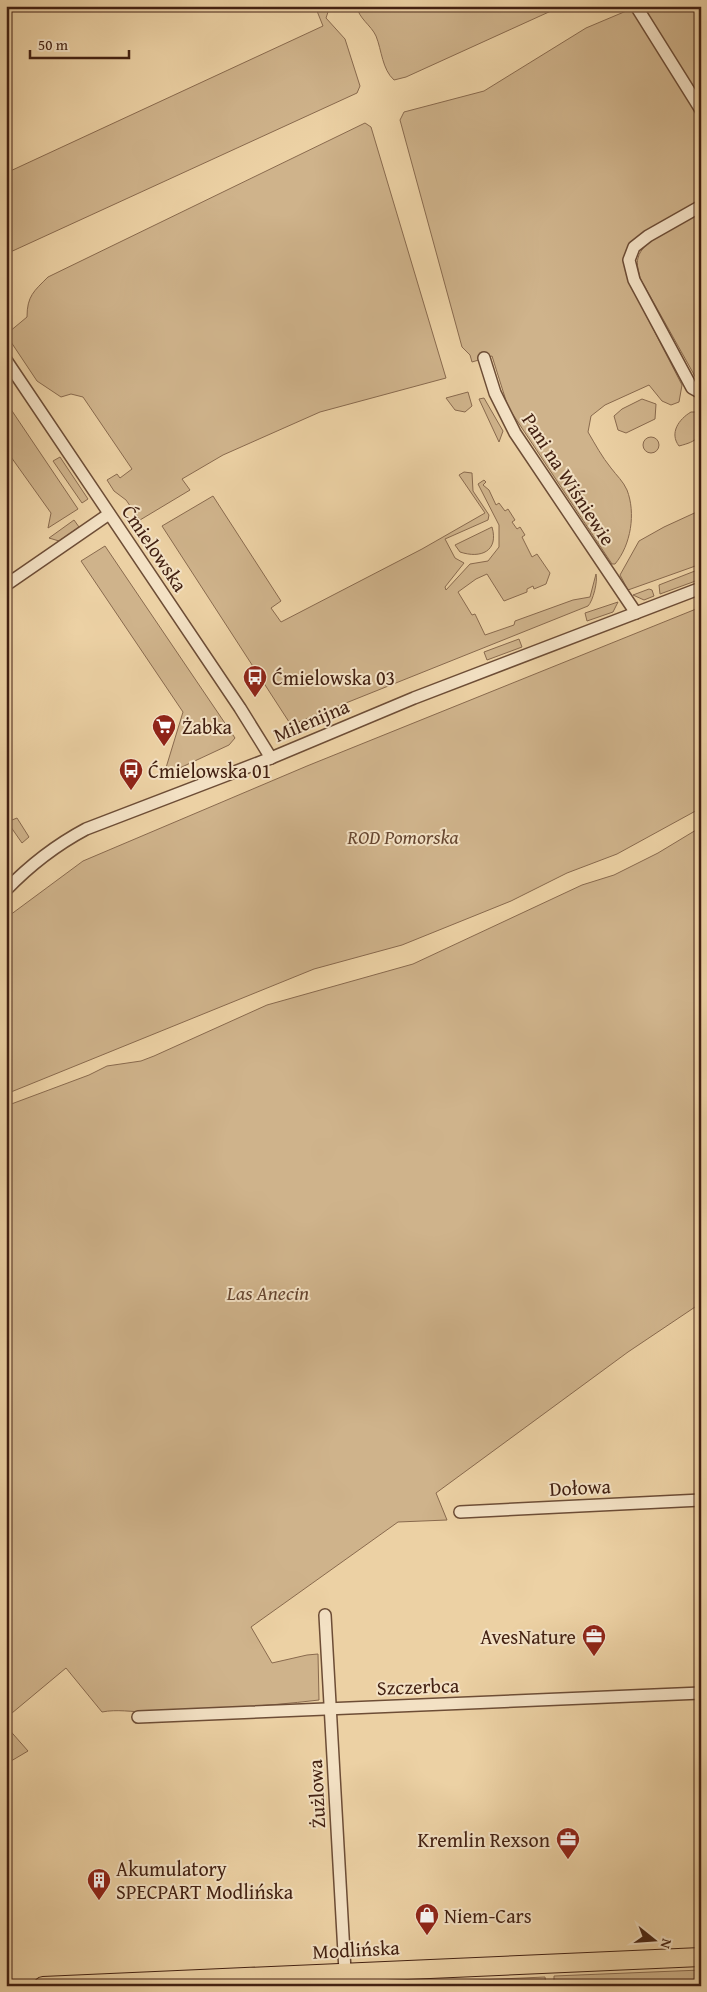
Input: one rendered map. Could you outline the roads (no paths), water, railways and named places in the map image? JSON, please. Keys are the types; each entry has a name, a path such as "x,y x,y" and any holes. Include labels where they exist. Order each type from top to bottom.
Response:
{"main road":[{"name":"Modlińska","path":"43,1986 345,1971 701,1957"}],"street":[{"path":"636,6 701,110"},
{"path":"701,206 634,247 629,260 634,280 692,388 701,393"},
{"name":"Pani na Wiśniewie","path":"484,358 495,393 515,433 636,613"},
{"name":"Ćmielowska","path":"6,360 240,708 271,758"},
{"path":"6,586 109,514"},
{"name":"Milenijna","path":"6,890 25,870 63,841 86,828 271,758 414,698 701,588"},
{"name":"Dołowa","path":"460,1512 701,1500"},
{"name":"Żużlowa","path":"325,1615 345,1971"},
{"name":"Szczerbca","path":"138,1717 701,1694"}],"place":[{"name":"Ćmielowska 03","path":"255,698"},
{"name":"Żabka","path":"164,747"},
{"name":"Ćmielowska 01","path":"131,791"},
{"name":"AvesNature","path":"594,1657"},
{"name":"Kremlin Rexson","path":"568,1860"},
{"name":"Akumulatory SPECPART Modlińska","path":"99,1901"},
{"name":"Niem-Cars","path":"427,1936"}],"park label":[{"name":"ROD Pomorska","path":"403,836"},
{"name":"Las Anecin","path":"268,1292"}]}
